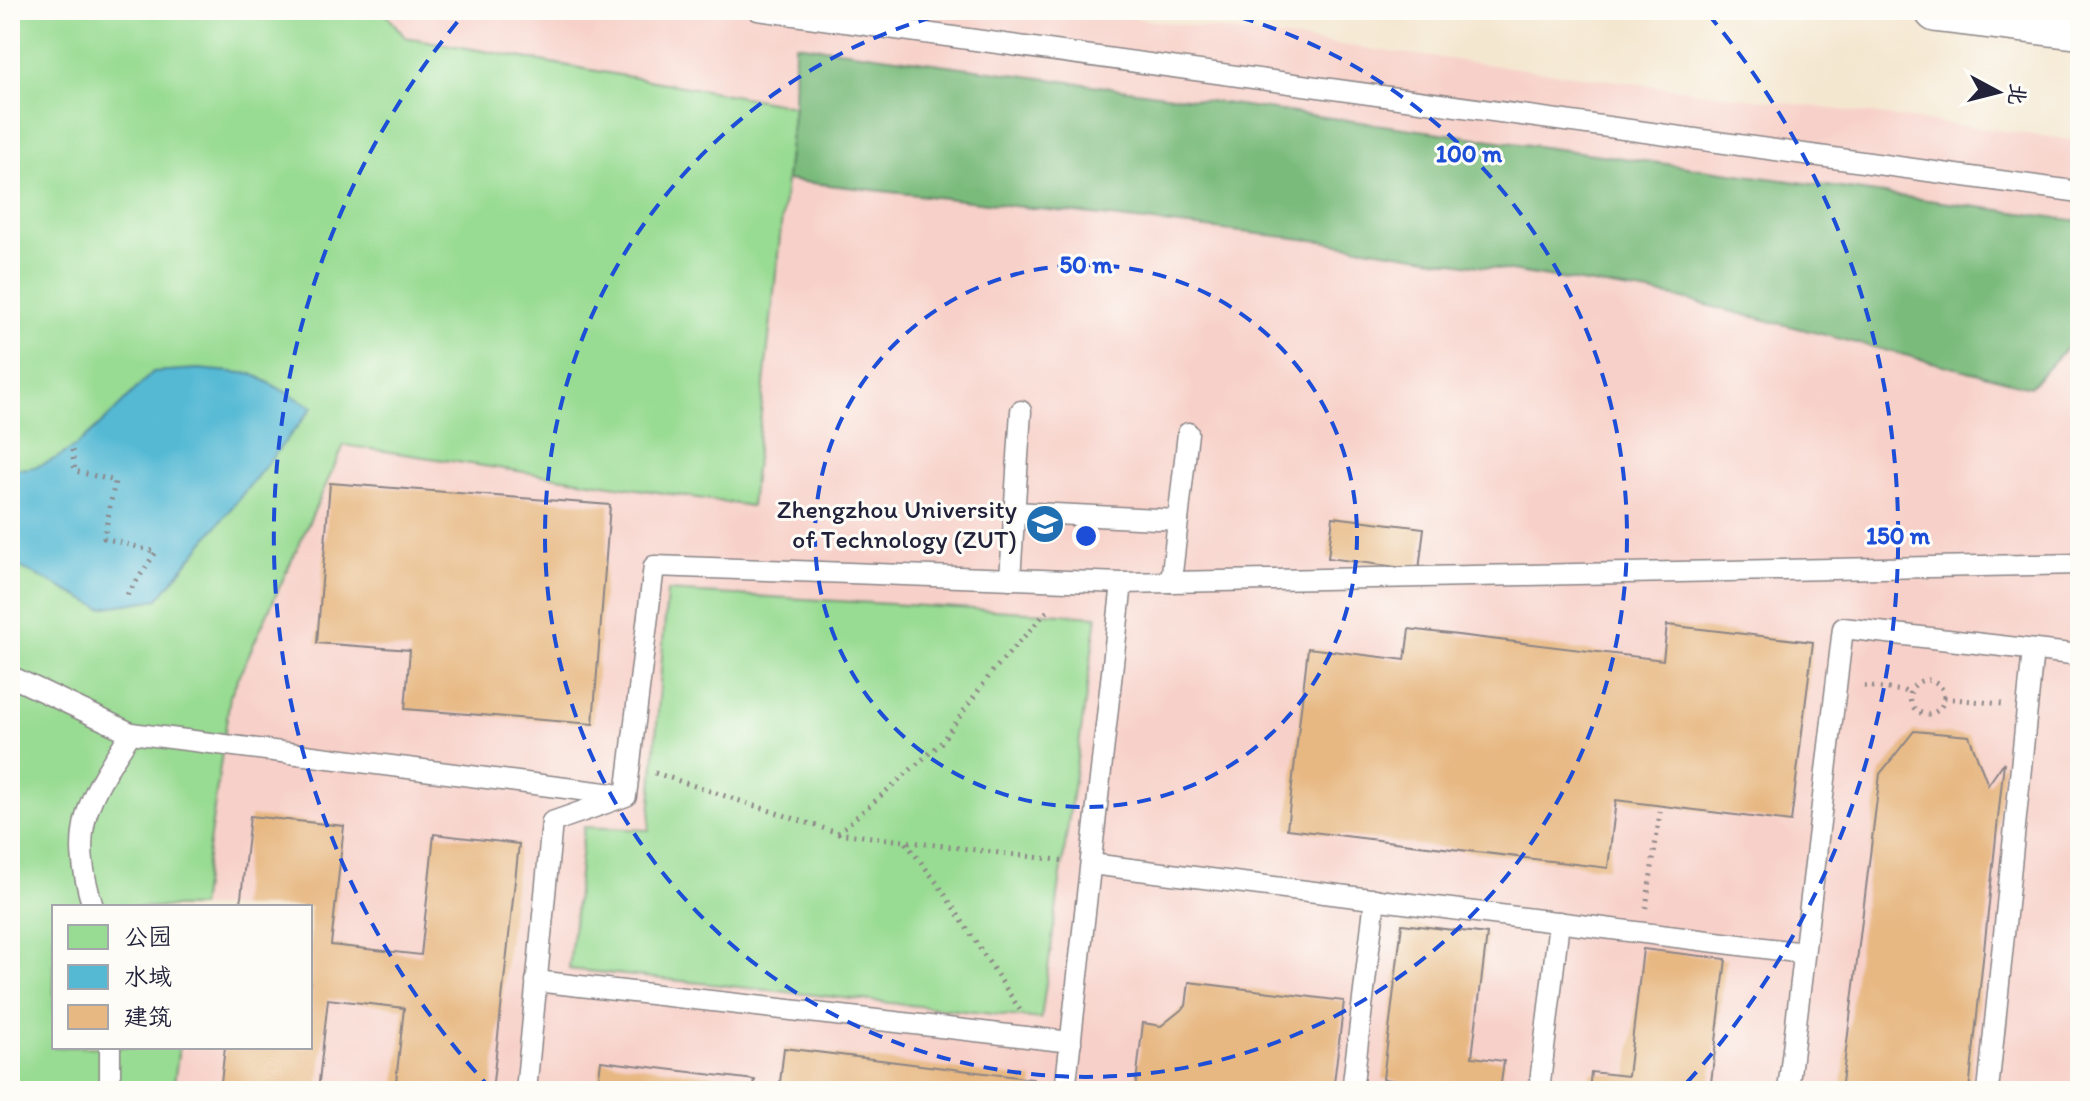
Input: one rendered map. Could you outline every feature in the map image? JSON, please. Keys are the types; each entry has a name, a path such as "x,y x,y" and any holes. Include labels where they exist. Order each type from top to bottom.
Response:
{"highway":[{"path":"1937,10 2080,27"}],"lane":[{"path":"758,10 2080,192"},
{"path":"1010,579 1021,411"},
{"path":"1171,582 1188,433"},
{"path":"1013,512 1178,520"},
{"path":"626,796 654,566 1122,583 2080,564"},
{"path":"1065,1091 1122,583"},
{"path":"1788,1091 1843,628 2080,655"},
{"path":"1988,1091 2033,650"},
{"path":"10,676 131,733 626,796"},
{"path":"93,905 80,831 94,789 131,733"},
{"path":"526,1091 552,822 626,796"},
{"path":"1091,864 1804,953"},
{"path":"1352,1091 1375,899"},
{"path":"1539,1091 1559,922"},
{"path":"536,981 1071,1042"},
{"path":"110,1049 110,1091"}],"path":[{"path":"72,450 75,471 115,481 104,538 156,552 125,598"},
{"path":"838,833 940,744 992,672 1074,581"},
{"path":"1927,679 1937,683 1944,698 1940,708 1924,714 1911,704 1911,692 1917,683 1927,679"},
{"path":"1837,683 1911,692"},
{"path":"1944,698 2027,707"},
{"path":"629,765 838,833 1091,864"},
{"path":"1642,933 1661,806"},
{"path":"905,842 940,887 1038,1038"}],"shaded area":[{"name":"Zhengzhou University of Technology (ZUT)","path":"10,10 1071,10 2080,141 2080,1091 10,1091"}],"green space":[{"path":"10,10 383,10 405,37 794,106 751,506 344,445 230,696 200,905 52,905 52,1049 179,1049 173,1091 10,1091"},
{"path":"795,44 2080,221 2080,333 2030,387 1675,297 1321,241 786,180 794,106"},
{"path":"667,591 1097,616 1041,1019 569,969 584,827 649,830"}],"water":[{"path":"198,369 253,374 313,407 158,599 101,608 10,562 10,468 30,468 69,450 88,436 153,372"}],"building":[{"path":"330,483 610,505 593,724 405,709 410,650 317,643"},
{"path":"1333,517 1424,528 1419,570 1328,558"},
{"path":"1667,625 1813,642 1791,822 1616,800 1608,868 1287,829 1308,648 1405,660 1409,629 1663,660"},
{"path":"1914,731 1969,736 1988,785 2004,762 1969,1091 1841,1091 1880,774"},
{"path":"250,816 344,826 331,945 421,955 434,834 519,844 492,1091 395,1091 404,1008 328,999 318,1091 220,1091 225,1049 312,1049 312,905 240,905"},
{"path":"1402,924 1487,934 1472,1057 1504,1061 1500,1091 1415,1091 1416,1083 1383,1079"},
{"path":"1643,949 1726,959 1710,1091 1589,1091 1591,1072 1628,1076"},
{"path":"1189,982 1344,1001 1333,1091 1135,1091 1143,1023 1161,1026 1186,1006"},
{"path":"784,1048 1033,1079 1032,1091 779,1091"},
{"path":"601,1061 755,1080 753,1091 597,1091"}],"place":[{"name":"Zhengzhou University of Technology (ZUT)","path":"1045,524"}]}
